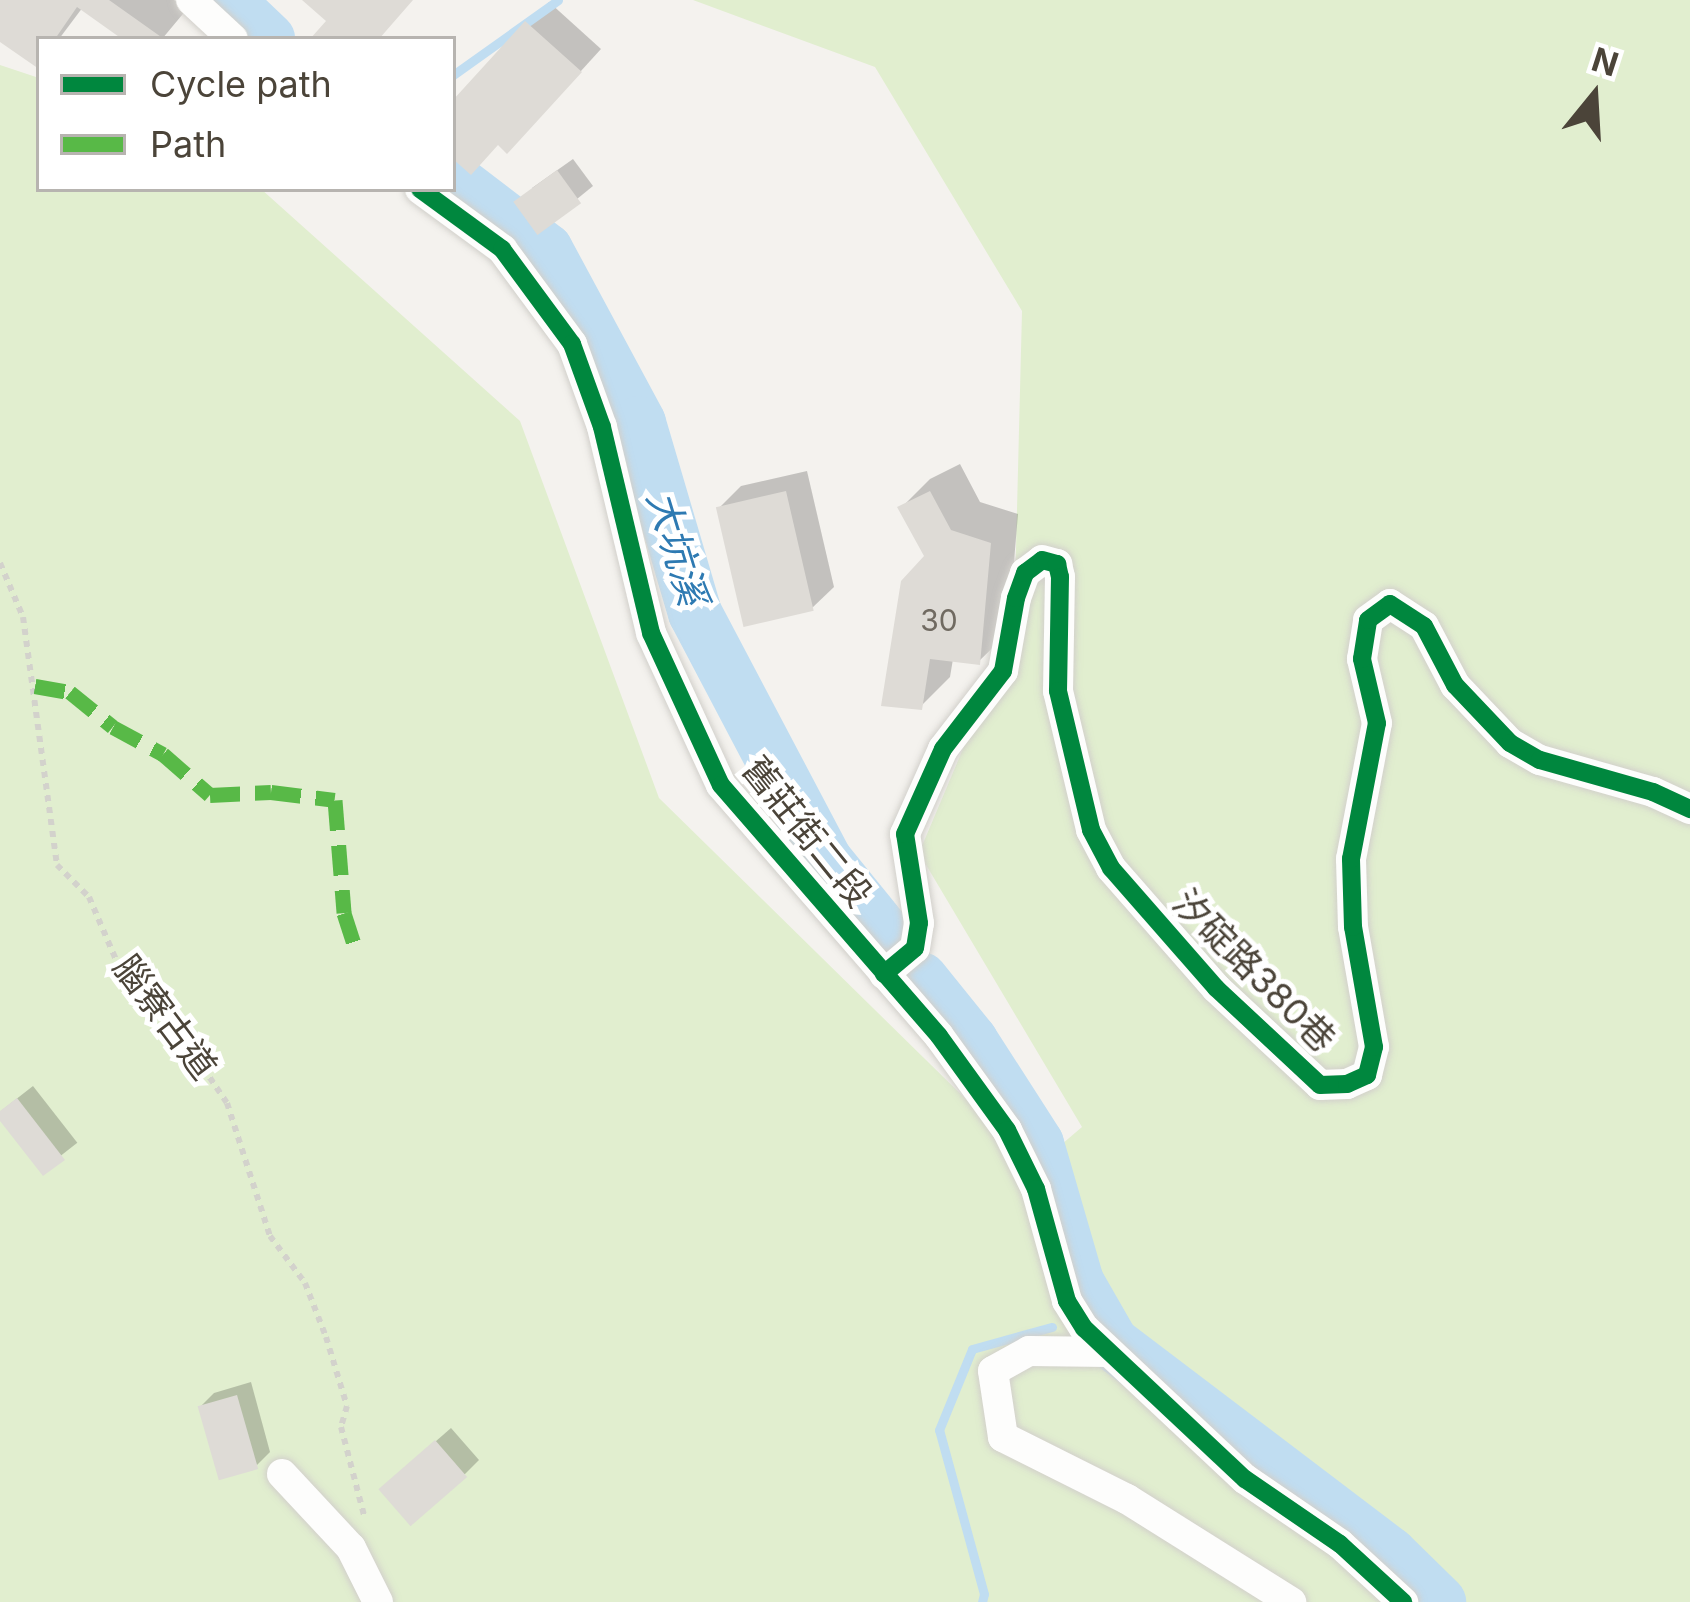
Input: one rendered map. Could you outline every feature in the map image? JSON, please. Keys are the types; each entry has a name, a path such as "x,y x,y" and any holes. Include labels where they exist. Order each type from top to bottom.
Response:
{"street":[{"path":"191,0 230,36"},
{"name":"舊莊街二段","path":"424,192 502,249 572,344 602,427 651,633 721,785 939,1036 1007,1130 1036,1189 1067,1301 1109,1352 1245,1478 1340,1544 1403,1602"},
{"name":"汐碇路380巷","path":"884,974 915,948 919,922 905,834 943,749 1003,671 1016,598 1025,573 1042,560 1057,564 1058,691 1091,830 1111,868 1205,976 1320,1085 1347,1084 1367,1075 1374,1047 1353,927 1351,859 1377,723 1361,659 1368,620 1390,604 1424,626 1455,685 1510,742 1540,760 1653,792 1690,809"},
{"path":"1109,1352 1029,1352 993,1371 1004,1437 1127,1499 1291,1602"},
{"path":"282,1474 350,1548 378,1602"}],"green space":[{"path":"693,0 1690,0 1690,1602 0,1602 0,65 36,77 36,192 264,192 520,421 659,798 1035,1167 1082,1127 919,853 1014,628 1022,311 875,67"}],"building":[{"path":"0,0 109,0 160,36 118,36 77,7 57,36 36,36 36,67 0,42"},
{"path":"302,0 413,0 382,36 313,36 326,21"},
{"path":"525,21 582,72 507,154 498,145 471,175 456,162 456,97"},
{"path":"557,170 581,203 537,235 513,202"},
{"path":"786,491 814,611 744,627 716,507"},
{"path":"930,491 951,530 991,543 980,665 930,659 922,710 881,706 901,581 924,556 897,507"},
{"path":"17,1098 65,1160 43,1176 0,1121 0,1111"},
{"path":"237,1395 258,1469 219,1480 198,1406"},
{"path":"435,1440 467,1477 411,1526 378,1489"}],"waterway":[{"name":"大坑溪","path":"227,0 265,36"},
{"path":"456,73 558,0"},
{"name":"大坑溪","path":"456,181 546,250 639,423 695,613 826,861 887,936"},
{"name":"大坑溪","path":"921,979 971,1041 1037,1144 1077,1282 1112,1343 1390,1554 1439,1602"},
{"path":"982,1602 984,1594 939,1430 972,1349 1052,1327"}],"marked path":[{"path":"35,686 70,692 113,727 163,754 210,795 271,792 335,800 344,913 355,947"}],"cycle path":[{"path":"424,192 502,249 572,344 602,427 651,633 721,785 939,1036 1007,1130 1036,1189 1067,1301 1084,1328 1245,1479 1340,1544 1403,1602"},
{"path":"884,974 915,948 919,923 905,834 943,749 1003,671 1016,598 1025,573 1042,560 1057,564 1060,577 1058,691 1091,830 1111,868 1216,988 1320,1085 1347,1084 1367,1075 1374,1047 1353,927 1351,859 1377,723 1362,659 1368,620 1390,604 1424,626 1455,685 1510,743 1540,760 1653,792 1690,809"}]}
